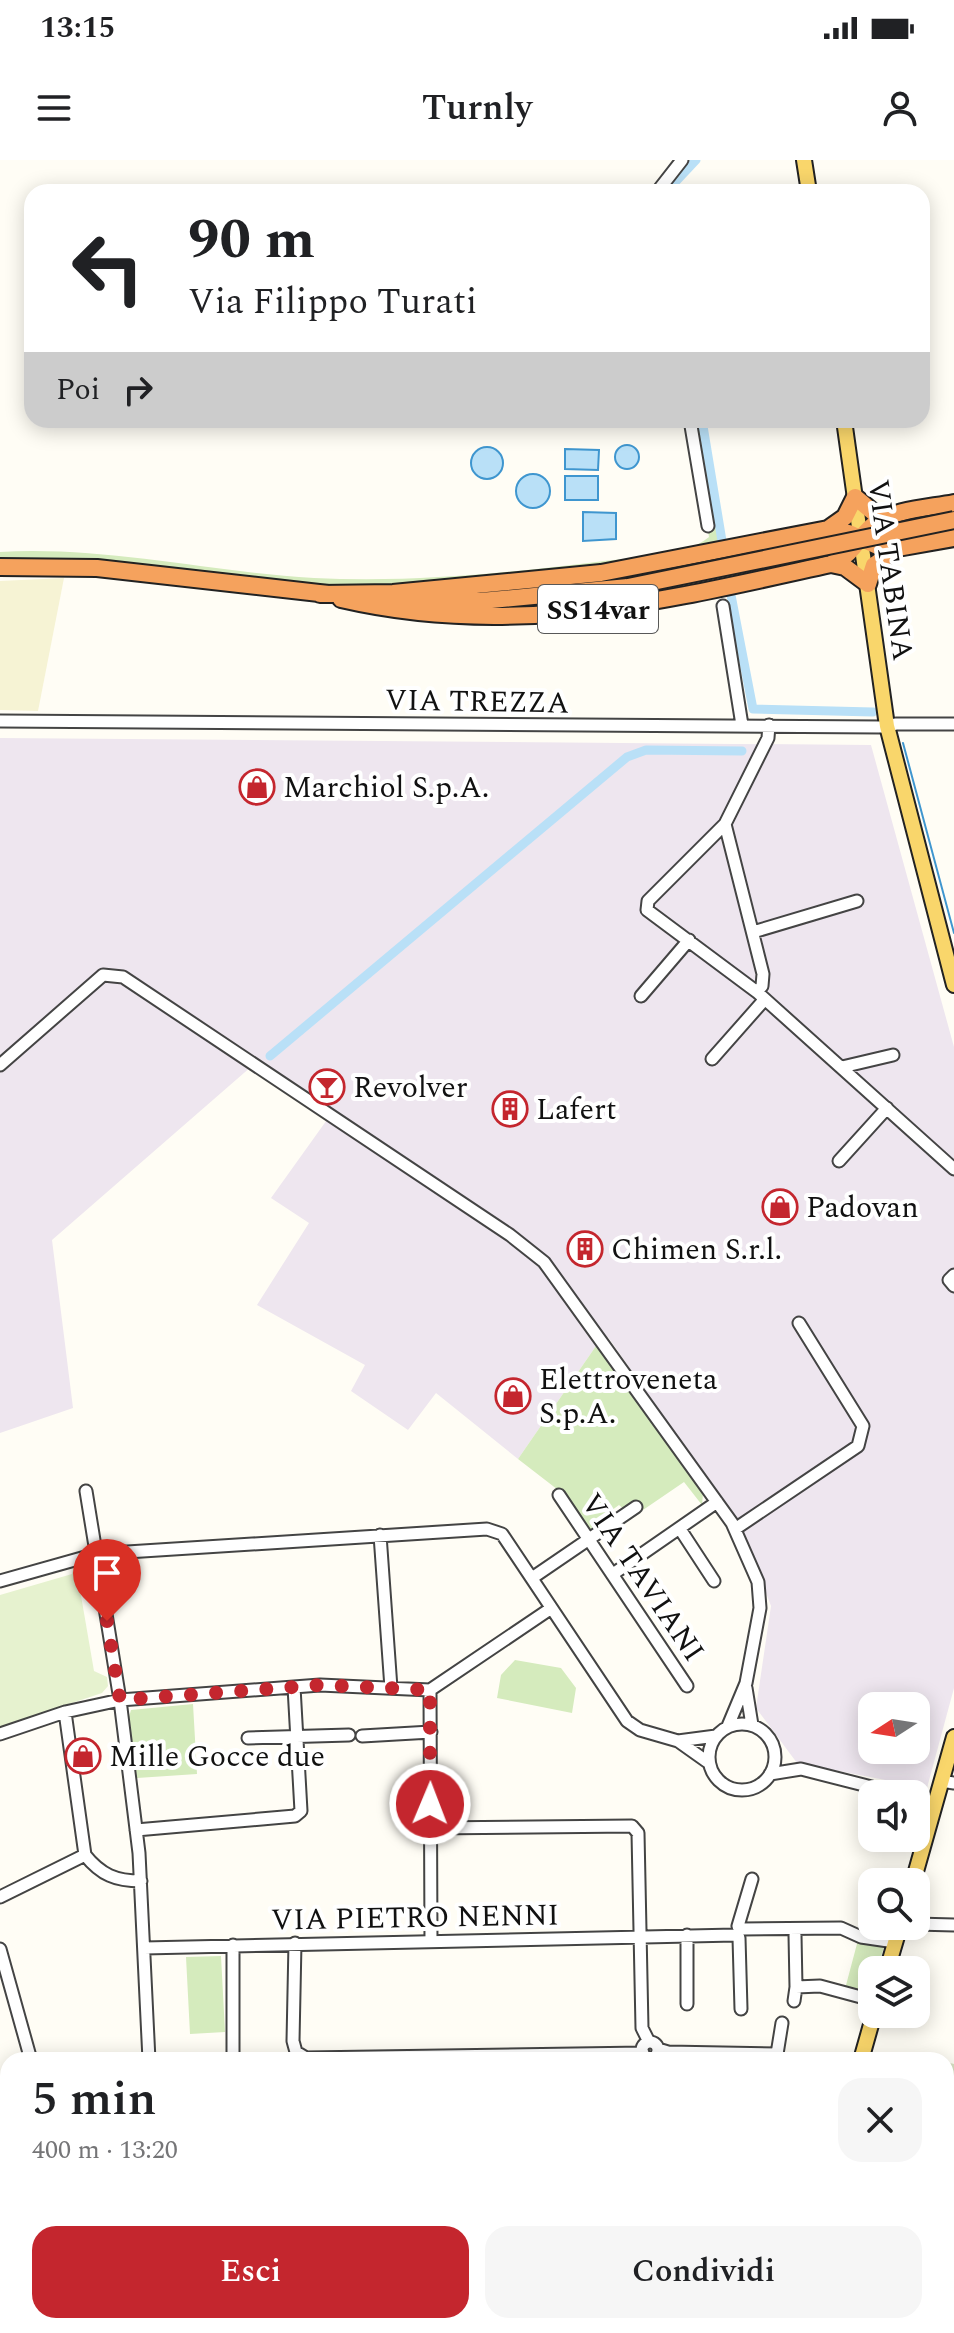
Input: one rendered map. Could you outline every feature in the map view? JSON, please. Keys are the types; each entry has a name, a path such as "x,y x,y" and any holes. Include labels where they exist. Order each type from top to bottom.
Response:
{"highway":[{"path":"828,529 845,517 855,497 873,512 891,516"},
{"name":"SS14var","path":"320,594 435,616 512,617 654,602 831,564 853,552 873,526 891,516 954,503"},
{"path":"0,567 97,568 320,594 396,600 481,601 628,587 954,520"},
{"name":"SS14var","path":"320,594 393,593 601,573 828,529 878,548 896,550 954,538"},
{"path":"831,564 845,567 868,584 874,565 896,550"}],"main road":[{"path":"804,160 808,184"},
{"name":"VIA TABINA","path":"845,428 887,726 954,985"},
{"path":"917,1868 935,1803 948,1782 954,1737"},
{"path":"891,1956 895,1942"},
{"path":"863,2052 870,2028"}],"street":[{"path":"663,184 682,160"},
{"path":"691,428 708,526"},
{"path":"723,606 742,725"},
{"name":"VIA TREZZA","path":"0,721 954,724"},
{"path":"769,725 768,738 725,824 648,901 647,910 761,995 954,1169"},
{"path":"712,1059 761,995 763,974 725,824"},
{"path":"753,932 857,901"},
{"path":"641,996 689,940"},
{"path":"0,1065 103,975 123,977 510,1235 544,1262 717,1502 735,1529 758,1582 760,1608 746,1683 728,1726 716,1736 709,1750 709,1763"},
{"path":"842,1067 893,1055"},
{"path":"839,1161 887,1108"},
{"path":"954,1275 949,1280 954,1286"},
{"path":"735,1529 858,1446 862,1438 863,1426 799,1323"},
{"path":"86,1491 120,1700 136,1830 149,2052"},
{"name":"VIA TAVIANI","path":"559,1495 687,1686"},
{"path":"613,1574 717,1502"},
{"path":"532,1578 636,1507"},
{"path":"0,1581 96,1554 487,1529 502,1534 627,1721 640,1730 678,1741 709,1763 718,1779 734,1789 755,1787 770,1774 785,1769 801,1769 858,1784"},
{"path":"680,1529 714,1581"},
{"path":"380,1535 391,1688"},
{"path":"0,1734 65,1712 120,1700 294,1687 430,1690 550,1609"},
{"path":"746,1683 752,1725"},
{"path":"136,1830 295,1816 301,1811 294,1687"},
{"path":"430,1690 431,1941"},
{"path":"65,1712 85,1855 98,1871 110,1877 141,1881"},
{"path":"728,1726 752,1725 801,1769"},
{"path":"362,1736 431,1732"},
{"path":"248,1738 349,1735"},
{"path":"678,1741 716,1736"},
{"path":"770,1774 775,1758 771,1740"},
{"path":"930,1802 935,1803"},
{"path":"430,1828 632,1826 638,1833 642,2028 649,2052"},
{"path":"0,1897 85,1855"},
{"path":"752,1879 738,1926 742,1929 841,1928 861,1937 895,1942"},
{"path":"930,1924 954,1925"},
{"path":"687,1935 687,2004"},
{"name":"VIA PIETRO NENNI","path":"144,1948 735,1935 739,1938 741,2009"},
{"path":"794,2001 795,1935"},
{"path":"295,1943 293,2041 296,2052"},
{"path":"233,1945 233,2052"},
{"path":"0,1949 29,2052"},
{"path":"796,1987 820,1986 858,1996"},
{"path":"777,2052 782,2023"}],"shaded area":[{"path":"64,578 38,711 0,710 0,581"},
{"path":"0,738 871,745 954,1047 954,1688 929,1780 885,1780 797,1763 756,1708 771,1606 741,1527 608,1337 596,1346 518,1459 436,1393 408,1430 351,1391 365,1365 257,1305 309,1223 271,1198 334,1110 259,1060 52,1240 73,1408 0,1433"}],"green space":[{"path":"691,428 700,428 720,548 645,563 410,589 322,586 73,560 0,561 0,552 40,551 118,556 314,578 423,578 673,553 709,537"},
{"path":"732,576 734,581 659,596 502,614 484,607 630,596"},
{"path":"596,1346 703,1493 702,1505 684,1482 643,1510 638,1503 626,1511 619,1505 601,1518 604,1524 590,1535 562,1493 518,1459"},
{"path":"82,1563 89,1567 91,1573 79,1584 94,1671 107,1677 108,1686 102,1693 0,1727 0,1595 72,1574 74,1565"},
{"path":"515,1660 561,1668 576,1688 572,1713 497,1698 501,1675"},
{"path":"193,1704 197,1774 137,1778 129,1717 131,1710"},
{"path":"858,1940 885,1944 881,1956 858,1956 858,1992 845,1989"},
{"path":"221,1956 225,2032 190,2034 186,1957"}],"water":[{"path":"627,445 638,452 639,457 632,468 627,469 616,462 615,457 622,446"},
{"path":"487,447 498,452 503,463 498,474 487,479 476,474 471,463 476,452"},
{"path":"565,449 599,450 598,470 565,469"},
{"path":"533,474 545,479 550,491 545,503 533,508 521,503 516,491 521,479"},
{"path":"565,476 598,476 598,500 565,500"},
{"path":"583,512 616,513 616,539 583,541"}],"waterway":[{"path":"674,184 696,160"},
{"path":"703,428 722,541"},
{"path":"731,595 753,709 873,712"},
{"path":"903,743 954,933"},
{"path":"270,1056 627,757 646,750 742,751"}],"place":[{"name":"Marchiol S.p.A.","path":"257,787"},
{"name":"Revolver","path":"327,1087"},
{"name":"Lafert","path":"510,1109"},
{"name":"Padovan","path":"780,1207"},
{"name":"Chimen S.r.l.","path":"585,1249"},
{"name":"Elettroveneta S.p.A.","path":"513,1396"},
{"name":"Mille Gocce due","path":"83,1756"}],"route":[{"path":"107,1621 120,1700 320,1685 430,1690 430,1804"}]}
